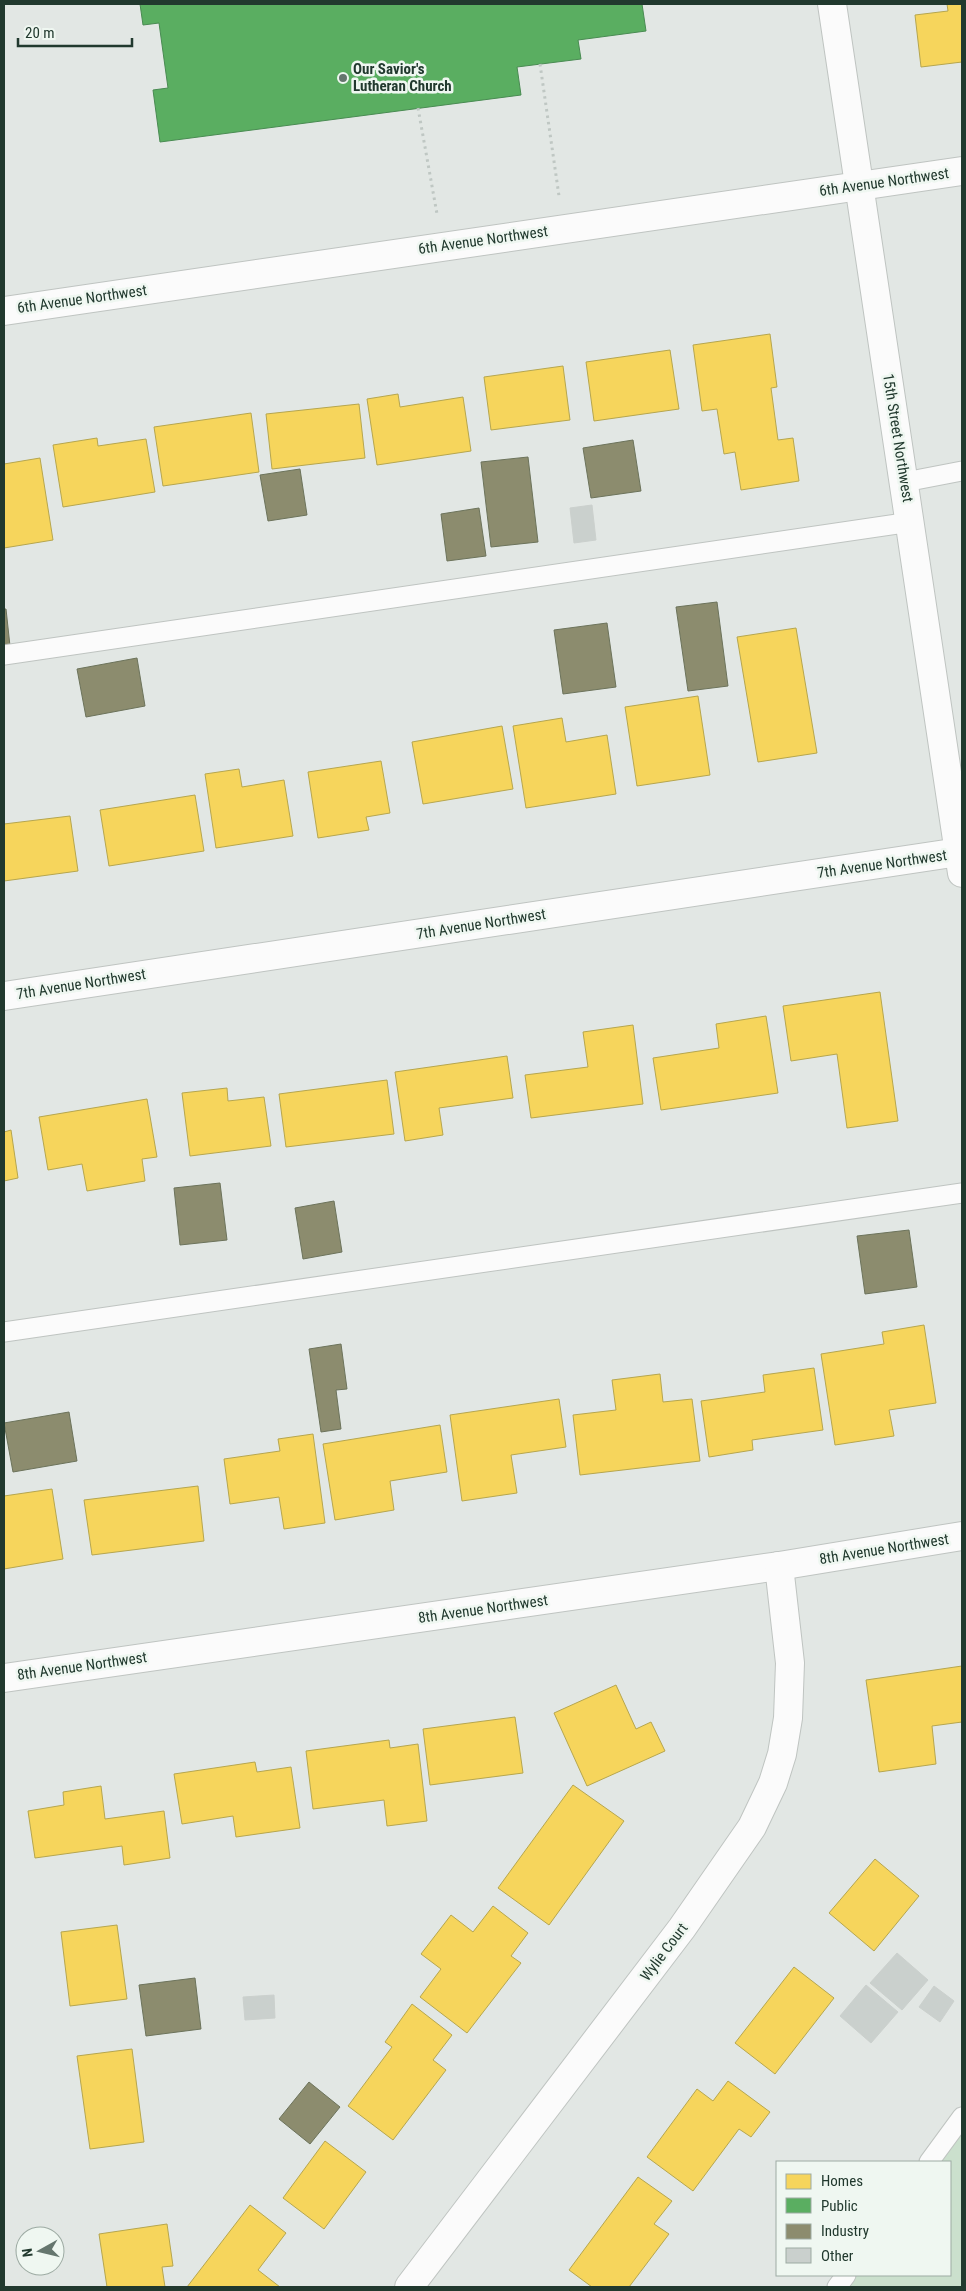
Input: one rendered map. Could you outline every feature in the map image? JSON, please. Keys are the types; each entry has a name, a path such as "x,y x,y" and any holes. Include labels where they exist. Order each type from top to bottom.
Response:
{"street":[{"name":"15th Street Northwest","path":"832,4 961,863"},
{"name":"6th Avenue Northwest","path":"4,311 962,171"},
{"name":"7th Avenue Northwest","path":"4,996 961,863"},
{"name":"8th Avenue Northwest","path":"4,1678 779,1566 962,1536"},
{"name":"Wylie Court","path":"409,2287 682,1928 752,1827 772,1783 782,1754 788,1718 790,1663 779,1566"}],"lane":[{"path":"905,482 962,471"},
{"path":"4,655 911,522"},
{"path":"4,1332 962,1193"},
{"path":"930,2161 962,2116"},
{"path":"837,2287 845,2276"}],"path":[{"path":"540,64 564,229"},
{"path":"418,108 443,246"}],"green space":[{"path":"962,2123 962,2287 838,2287 846,2276 951,2276 951,2161 934,2161"}],"building: Homes":[{"path":"947,4 962,4 962,62 921,67 915,15 948,11"},
{"path":"770,334 777,387 771,388 778,440 793,438 799,481 741,490 735,452 724,454 717,409 702,411 693,345"},
{"path":"670,350 679,409 594,421 586,362"},
{"path":"563,366 570,420 491,430 484,377"},
{"path":"398,394 400,407 463,397 471,451 377,465 367,399"},
{"path":"359,404 365,458 272,469 266,414"},
{"path":"251,413 259,472 163,486 154,427"},
{"path":"97,438 98,446 146,439 155,492 63,507 53,445"},
{"path":"40,458 53,540 4,548 4,464"},
{"path":"796,628 817,753 758,762 737,637"},
{"path":"698,696 710,775 637,786 625,707"},
{"path":"562,718 566,742 607,735 616,794 526,808 513,726"},
{"path":"502,726 513,789 423,804 412,742"},
{"path":"381,761 390,813 366,817 369,830 318,838 308,772"},
{"path":"239,769 242,787 284,780 293,836 216,848 205,774"},
{"path":"195,795 204,851 109,866 100,810"},
{"path":"70,816 78,871 4,881 4,824"},
{"path":"880,992 898,1121 847,1128 837,1054 791,1061 783,1006"},
{"path":"766,1016 778,1093 661,1110 653,1058 719,1048 716,1024"},
{"path":"633,1025 643,1104 531,1118 525,1075 588,1067 583,1032"},
{"path":"507,1056 513,1098 439,1108 443,1135 405,1141 395,1072"},
{"path":"387,1080 394,1134 286,1147 279,1094"},
{"path":"227,1088 228,1101 264,1097 271,1146 190,1156 182,1093"},
{"path":"147,1099 157,1157 142,1159 145,1181 87,1191 82,1164 48,1170 39,1117"},
{"path":"11,1130 18,1178 4,1181 4,1132"},
{"path":"924,1325 936,1403 889,1410 894,1436 835,1445 821,1354 884,1344 882,1332"},
{"path":"814,1368 823,1430 752,1440 753,1450 709,1457 701,1401 765,1392 763,1375"},
{"path":"660,1374 663,1402 692,1399 700,1461 580,1475 573,1415 616,1410 612,1380"},
{"path":"559,1399 566,1447 511,1455 517,1493 462,1501 450,1415"},
{"path":"440,1425 447,1472 390,1481 394,1510 335,1520 323,1444"},
{"path":"313,1434 325,1523 284,1529 279,1497 230,1504 224,1459 280,1451 278,1439"},
{"path":"198,1486 204,1541 92,1555 84,1500"},
{"path":"52,1489 63,1559 4,1569 4,1496"},
{"path":"962,1666 962,1722 932,1726 936,1764 879,1772 866,1680"},
{"path":"616,1685 636,1729 651,1722 665,1751 587,1786 554,1713"},
{"path":"515,1717 523,1773 430,1785 423,1729"},
{"path":"389,1740 390,1748 418,1744 427,1821 387,1826 384,1800 313,1809 306,1751"},
{"path":"255,1762 257,1772 291,1767 300,1828 236,1837 233,1816 182,1824 174,1774"},
{"path":"573,1785 624,1821 549,1925 498,1888"},
{"path":"101,1786 105,1819 164,1811 170,1858 124,1865 122,1846 35,1858 28,1811 64,1805 63,1792"},
{"path":"875,1859 919,1896 874,1951 829,1913"},
{"path":"493,1906 528,1933 511,1956 521,1963 467,2033 420,1997 441,1969 421,1954 451,1915 473,1932"},
{"path":"117,1925 127,1999 70,2006 61,1932"},
{"path":"794,1967 834,1998 775,2074 735,2043"},
{"path":"412,2004 452,2035 433,2060 446,2070 393,2140 348,2106 392,2047 385,2042"},
{"path":"132,2049 144,2142 90,2149 77,2056"},
{"path":"728,2081 770,2112 751,2137 739,2129 693,2191 647,2157 697,2089 713,2101"},
{"path":"325,2141 366,2172 324,2229 283,2198"},
{"path":"638,2177 672,2201 654,2224 669,2234 629,2287 592,2287 569,2270"},
{"path":"250,2205 286,2233 258,2270 280,2287 187,2287"},
{"path":"167,2224 173,2266 162,2267 165,2287 107,2287 99,2234"}],"building: Public":[{"name":"Our Savior's Lutheran Church","path":"140,4 642,4 646,31 578,40 581,59 517,67 521,95 160,142 153,90 168,88 159,23 143,25"}],"building: Industry":[{"path":"633,440 641,491 591,498 583,448"},
{"path":"528,457 538,542 491,547 481,462"},
{"path":"300,469 307,515 268,521 260,475"},
{"path":"479,508 486,556 447,561 441,514"},
{"path":"717,602 728,686 688,691 676,607"},
{"path":"4,609 6,609 10,646 4,647"},
{"path":"607,623 616,687 563,694 554,630"},
{"path":"137,658 145,706 86,717 77,669"},
{"path":"220,1183 227,1240 180,1245 174,1188"},
{"path":"334,1201 342,1252 303,1259 295,1208"},
{"path":"909,1230 917,1287 865,1294 857,1236"},
{"path":"341,1344 347,1389 336,1390 341,1429 321,1432 309,1349"},
{"path":"69,1412 77,1461 13,1472 4,1423"},
{"path":"195,1978 201,2029 146,2036 139,1985"},
{"path":"309,2082 340,2107 310,2144 279,2119"}],"building: Other":[{"path":"592,505 596,540 574,543 570,508"},
{"path":"897,1953 928,1980 902,2010 870,1983"},
{"path":"866,1985 898,2012 871,2043 840,2016"},
{"path":"934,1986 954,2001 940,2022 919,2007"},
{"path":"274,1995 275,2018 245,2020 243,1997"}],"place":[{"name":"Our Savior's Lutheran Church","path":"343,78"}]}
